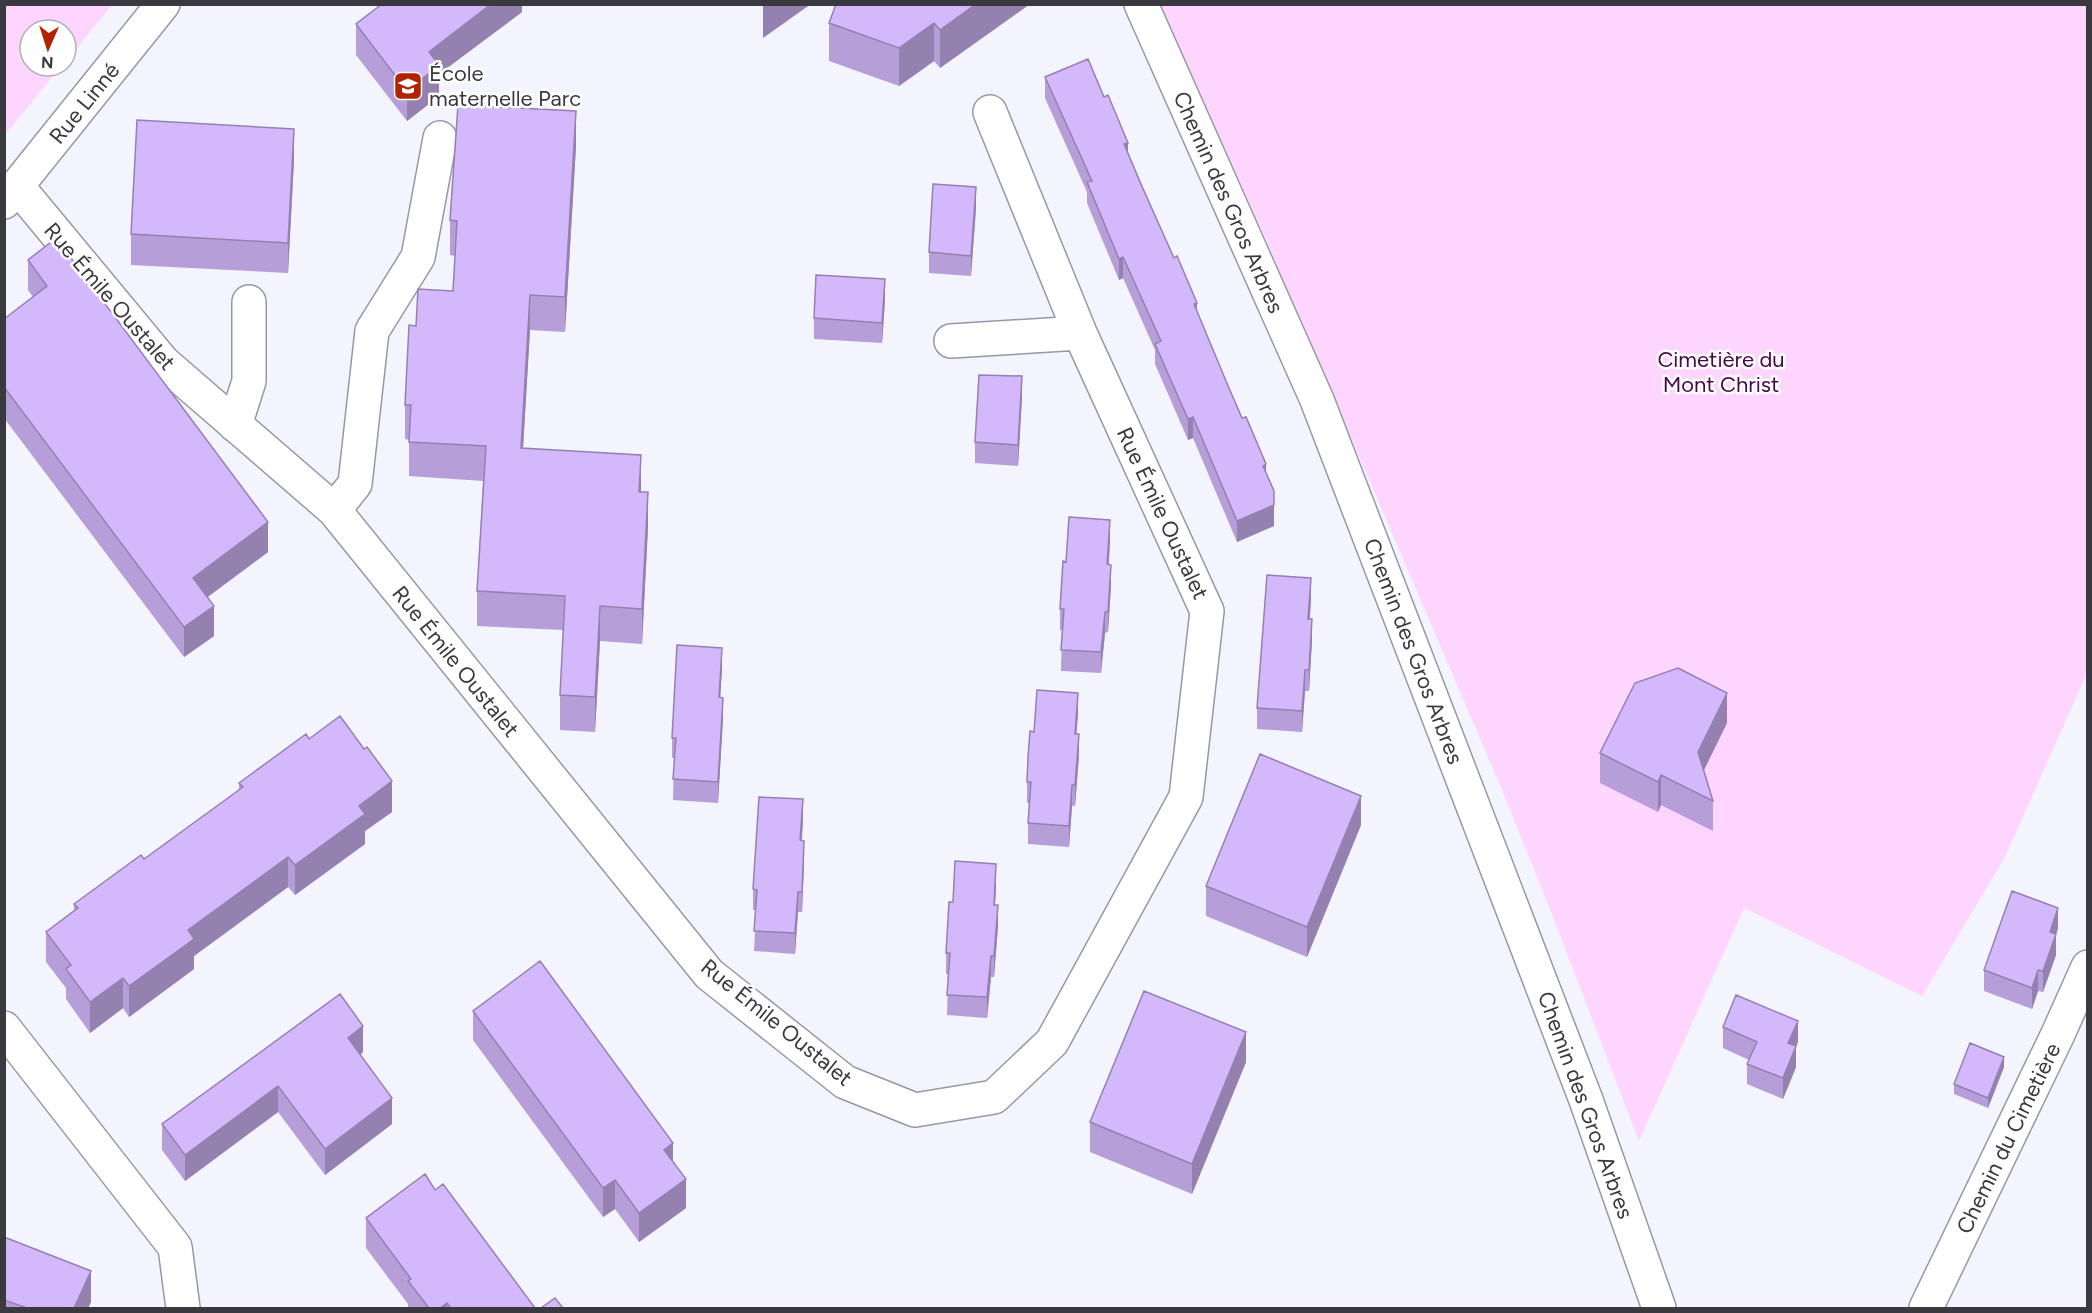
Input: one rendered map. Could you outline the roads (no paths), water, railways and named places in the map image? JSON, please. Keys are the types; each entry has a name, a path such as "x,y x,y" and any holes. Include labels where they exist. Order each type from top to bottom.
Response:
{"street":[{"name":"Rue Linné","path":"11,194 163,4"},
{"name":"Chemin des Gros Arbres","path":"1141,4 1317,400 1586,1100 1659,1308"},
{"name":"Rue Émile Oustalet","path":"11,194 163,362 334,510 709,974 844,1082 915,1110 994,1097 1052,1042 1186,798 1207,611 1080,333 990,112"},
{"path":"334,510 355,484 372,331 418,257 440,138"},
{"path":"235,425 249,381 249,302"},
{"path":"951,341 1080,333"},
{"name":"Chemin du Cimetière","path":"1926,1308 2088,967"},
{"path":"4,1028 175,1247 183,1308"}],"place":[{"name":"École maternelle Parc","path":"408,86"}],"park label":[{"name":"Cimetière du Mont Christ","path":"1721,372"}]}
